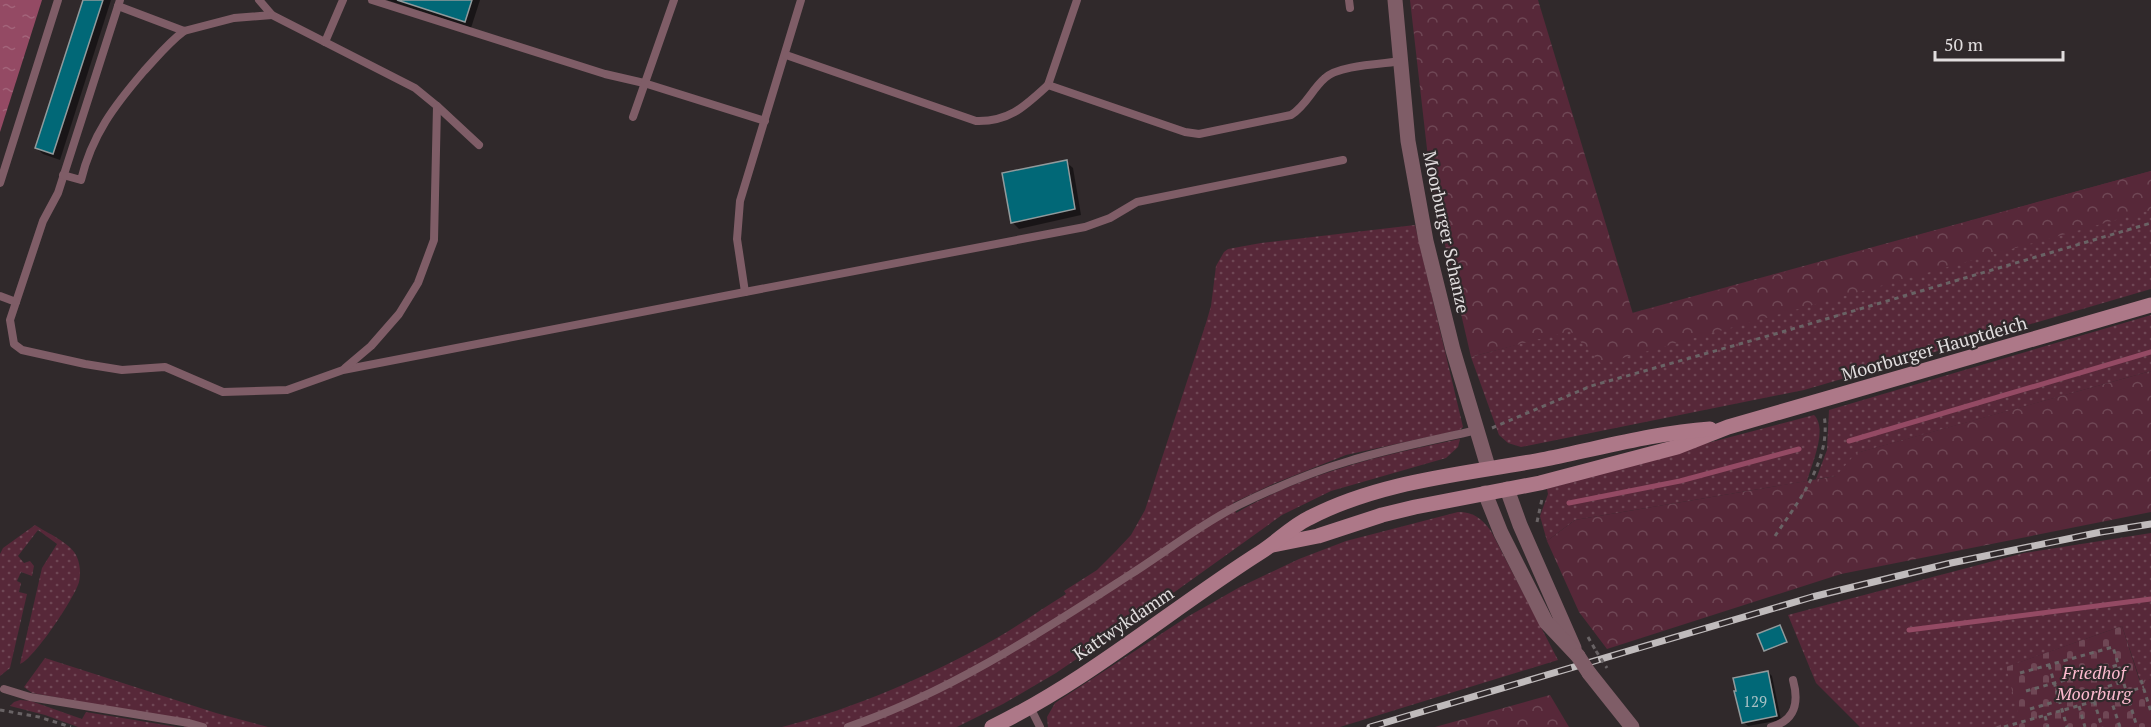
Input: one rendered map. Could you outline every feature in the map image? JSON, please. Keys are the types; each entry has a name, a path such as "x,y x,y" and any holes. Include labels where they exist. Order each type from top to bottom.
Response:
{"main road":[{"name":"Moorburger Hauptdeich","path":"1485,493 1540,483 1677,447 1728,427 2151,305"},
{"name":"Moorburger Hauptdeich","path":"1488,467 1544,459 1671,432 1728,427"},
{"path":"1485,493 1484,480 1488,467 1499,475 1507,489"},
{"name":"Kattwykdamm","path":"992,727 1030,707 1133,642 1307,518 1344,503 1405,485 1488,467"},
{"name":"Kattwykdamm","path":"1273,544 1318,536 1382,515 1485,493"}],"street":[{"name":"Moorburger Schanze","path":"1395,0 1408,141 1426,240 1453,350 1488,467"},
{"path":"1507,489 1520,525 1578,656 1632,727"},
{"path":"1485,493 1494,517 1546,622 1578,656"}],"lane":[{"path":"0,183 58,0"},
{"path":"259,0 272,15 415,88 479,145"},
{"path":"325,42 344,0"},
{"path":"372,0 606,74 644,83 765,121"},
{"path":"633,117 674,0"},
{"path":"745,292 737,239 740,201 801,0"},
{"path":"786,55 976,121 992,121 1025,107 1048,85 1077,0"},
{"path":"184,32 119,3 58,193 43,221 10,320 14,344 22,350 122,370 165,367 223,392 287,390 343,370 1085,227 1110,218 1137,202 1343,160"},
{"path":"63,175 81,180 87,156 103,123 163,49 184,32 234,18 272,15"},
{"path":"1048,85 1185,132 1199,134 1291,115 1298,111 1320,83 1333,72 1402,61"},
{"path":"343,370 371,346 399,314 418,283 434,240 437,106"},
{"path":"0,296 16,302"},
{"path":"848,727 934,692 1005,654 1237,506 1293,481 1348,461 1477,430"},
{"path":"1771,727 1787,719 1795,707 1796,692 1793,680"},
{"path":"4,689 30,697 203,727"},
{"path":"1030,707 1040,727"}],"path":[{"path":"1477,430 1497,427 1591,386 2151,223"},
{"path":"1776,536 1820,459 1826,437 1826,422 1820,402"},
{"path":"1538,527 1537,517 1542,498 1540,483"},
{"path":"1586,633 1606,668"},
{"path":"2020,673 2113,647 2137,727"},
{"path":"2049,665 2067,727"},
{"path":"2026,692 2118,665"},
{"path":"2141,680 2151,712"},
{"path":"2030,709 2123,682"},
{"path":"2004,727 2144,687"},
{"path":"2110,697 2120,727"},
{"path":"2094,701 2102,727"},
{"path":"2079,706 2085,727"},
{"path":"0,710 39,717 70,727"},
{"path":"2044,716 2048,727"},
{"path":"2026,720 2028,727"}],"green space":[{"path":"1410,0 1538,0 1633,314 2151,171 2151,210 1602,364 1570,331 1471,357 1431,184"},
{"path":"2151,171 2151,289 1804,390 1521,447 1508,443 1499,435 1471,357"},
{"path":"1415,225 1463,427 1460,430 1346,455 1273,484 1233,503 1236,513 1316,476 1373,459 1460,439 1458,447 1446,458 1331,491 1282,515 1056,673 1003,704 957,727 782,727 865,701 892,690 995,639 1066,594 1064,591 1097,570 1131,535 1145,510 1206,323 1211,306 1216,266 1224,252 1228,249 1261,243"},
{"path":"2151,315 2151,371 1857,453 1837,476 1816,479 1827,450 1829,410"},
{"path":"2151,371 2151,512 1841,574 1607,649 1579,612 1547,541 1575,520 1836,476 1856,453"},
{"path":"1814,415 1820,429 1807,481 1575,520 1547,541 1540,516 1548,494 1547,489"},
{"path":"1458,512 1469,513 1477,517 1491,531 1558,660 1340,727 1048,727 1047,717 1055,703 1187,617 1240,587 1299,559 1346,541"},
{"path":"35,525 73,550 79,565 79,582 53,627 35,651 20,664 42,568 57,544 38,530 18,556 24,563 30,561 34,566 32,576 21,572 17,581 21,583 19,592 27,594 10,668 0,676 0,554 3,548"},
{"path":"2151,533 2151,679 2141,683 2122,626 2007,667 2020,718 1995,727 1860,727 1816,683 1788,615 2024,553"},
{"name":"Friedhof Moorburg","path":"2122,626 2140,682 2151,679 2151,727 1995,727 2019,717 2006,667"},
{"path":"45,658 216,713 268,727 184,727 186,721 32,693 24,687"},
{"path":"1550,695 1569,727 1435,727"},
{"path":"20,700 31,701 82,719 86,712 177,727 78,727 10,706"}],"water":[{"path":"0,0 42,0 0,132"}],"building":[{"path":"83,0 103,0 53,154 35,148"},
{"path":"397,0 472,0 465,22"},
{"path":"1067,160 1075,209 1011,223 1002,173"},
{"path":"1780,625 1787,642 1764,651 1757,634"},
{"path":"1768,671 1777,716 1742,723 1733,678"}],"waterway":[{"path":"1849,441 2151,352"},
{"path":"1569,503 1680,481 1799,449"},
{"path":"1909,630 2151,599"}],"railway":[{"path":"1370,727 1812,597 1951,563 2151,524"}]}
